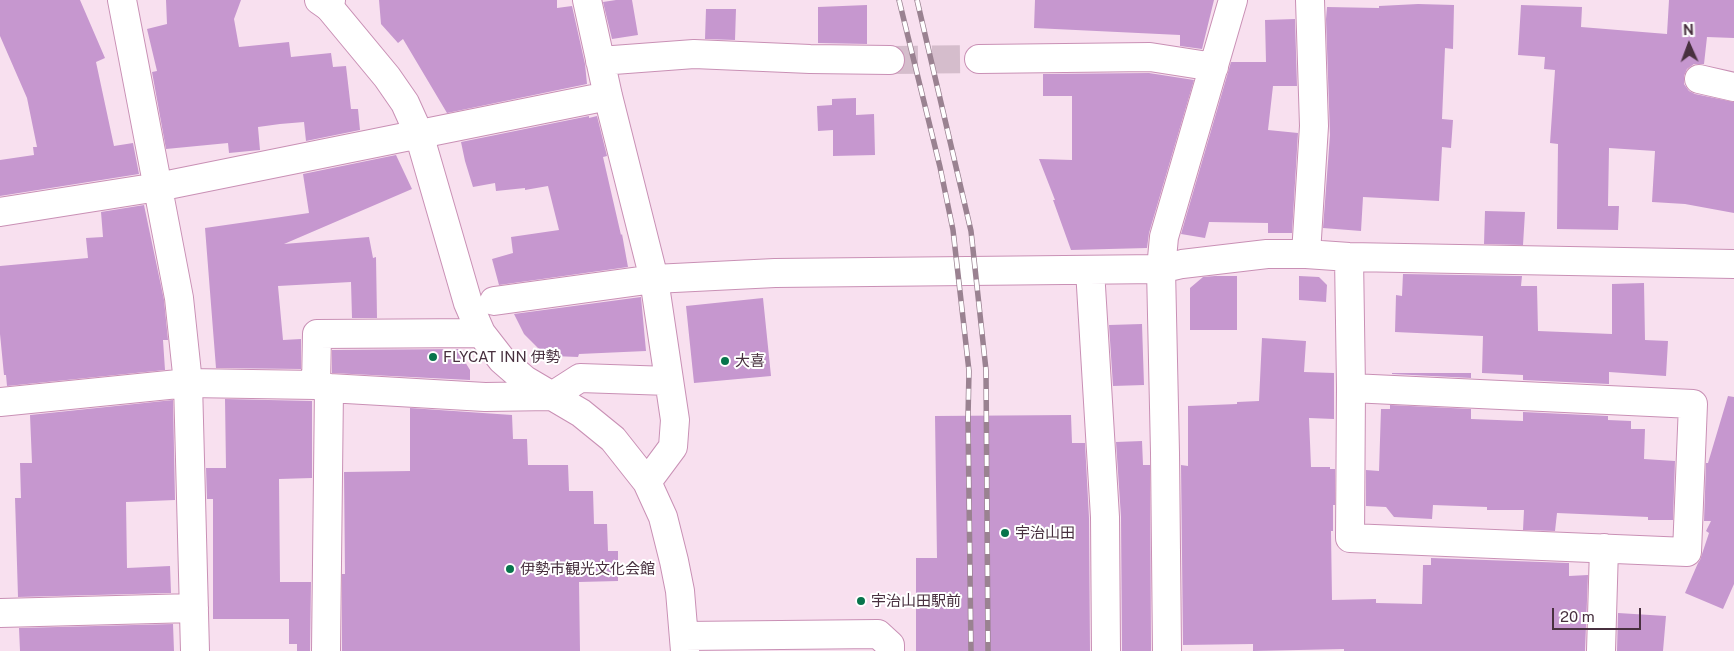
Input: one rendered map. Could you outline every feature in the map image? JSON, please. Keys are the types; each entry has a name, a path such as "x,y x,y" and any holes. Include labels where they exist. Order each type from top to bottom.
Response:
{"street":[{"path":"122,0 179,298 188,383 195,651"},
{"path":"587,0 608,96 654,279 675,420 673,447 647,482"},
{"path":"1167,651 1161,269 1164,238 1233,0"},
{"path":"1306,254 1314,126 1310,0"},
{"path":"326,2 388,77 405,103 419,134 468,303 481,333 502,360 525,380 581,413 613,439 647,482 663,517 674,561 680,591 684,643 878,634 890,645 890,651"},
{"path":"600,61 694,54 890,60"},
{"path":"979,59 1150,57 1214,67"},
{"path":"1699,79 1734,87"},
{"path":"0,212 158,187 608,96"},
{"path":"494,300 654,279 775,273 1161,269 1182,264 1267,254 1734,264"},
{"path":"1349,257 1351,388 1350,538 1687,552 1693,404 1351,388"},
{"path":"1090,270 1105,517 1106,651"},
{"path":"326,651 323,386 317,334 481,333"},
{"path":"0,402 188,383 323,386 485,397 552,396 580,378 669,381"},
{"path":"1601,651 1604,548"},
{"path":"0,613 194,608"}],"building":[{"path":"0,0 80,0 105,58 96,62 114,146 133,143 139,174 0,196 0,160 34,155 33,147 37,147 27,98 0,36"},
{"path":"166,0 241,0 234,19 239,47 289,42 291,57 331,53 333,67 346,66 351,109 358,109 360,130 306,141 304,122 280,124 258,127 260,150 229,153 228,143 166,149 152,72 157,71 147,29 167,24"},
{"path":"379,0 557,0 557,8 572,6 585,64 587,84 447,113 403,39 398,43 381,24"},
{"path":"632,0 638,35 612,39 603,2"},
{"path":"1035,0 1214,0 1202,49 1180,46 1180,35 1034,28"},
{"path":"1669,0 1734,0 1734,38 1707,37 1704,64 1694,64 1687,69 1684,76 1684,84 1689,91 1695,94 1734,102 1734,213 1685,204 1652,202 1655,151 1609,148 1608,206 1619,206 1618,230 1557,229 1558,144 1550,143 1555,70 1544,69 1545,57 1518,55 1521,5 1582,7 1581,27 1667,34"},
{"path":"867,5 867,44 818,43 818,7"},
{"path":"1454,5 1453,49 1445,48 1442,119 1453,120 1451,148 1442,147 1439,201 1363,197 1361,231 1323,228 1330,135 1327,7 1379,8 1379,6"},
{"path":"706,9 736,9 735,40 705,39"},
{"path":"1295,19 1297,86 1273,86 1268,130 1298,133 1292,233 1268,233 1268,223 1209,222 1205,238 1181,234 1231,62 1266,62 1265,20"},
{"path":"1149,73 1194,80 1149,233 1147,248 1071,250 1039,159 1072,160 1072,96 1043,96 1043,74"},
{"path":"856,98 856,115 874,114 875,155 833,156 833,130 818,131 817,106 832,105 832,99"},
{"path":"589,116 589,118 597,116 607,156 603,157 628,267 499,285 492,259 513,253 511,237 559,230 548,186 525,190 525,188 496,191 495,183 473,187 461,142"},
{"path":"396,155 412,189 284,244 369,237 373,258 376,257 377,318 352,318 351,282 278,286 283,340 301,339 301,369 216,368 205,228 309,213 303,174"},
{"path":"144,205 164,300 168,340 163,340 165,370 7,386 6,375 4,375 0,334 0,266 88,258 86,238 103,237 101,212"},
{"path":"1485,211 1525,212 1523,245 1484,244"},
{"path":"1403,274 1522,276 1521,286 1537,286 1538,331 1612,334 1612,284 1644,283 1645,340 1668,341 1666,376 1609,372 1609,384 1523,380 1523,375 1482,373 1483,336 1395,332 1396,295 1402,296"},
{"path":"1237,276 1237,330 1190,330 1190,288 1203,277"},
{"path":"1299,276 1319,277 1327,285 1326,302 1299,300"},
{"path":"641,297 646,351 579,354 578,357 553,356 538,348 524,334 514,314"},
{"path":"763,298 771,376 694,383 686,306"},
{"path":"1142,324 1144,385 1113,386 1109,325"},
{"path":"1262,338 1306,341 1304,372 1334,373 1334,419 1309,418 1311,467 1330,467 1330,469 1335,469 1335,505 1333,505 1333,531 1331,531 1332,600 1376,599 1376,603 1422,604 1423,565 1431,565 1431,558 1569,563 1569,576 1588,575 1585,651 1344,651 1344,649 1253,651 1253,644 1183,645 1181,465 1188,466 1188,406 1259,401"},
{"path":"462,349 462,357 470,370 470,380 332,373 332,350"},
{"path":"1471,373 1471,378 1392,374"},
{"path":"1728,396 1734,397 1734,584 1723,609 1685,593 1700,560 1709,533 1706,531 1711,521 1704,521 1706,463 1708,463"},
{"path":"225,399 312,401 312,478 279,479 280,582 311,582 310,651 297,651 297,644 289,644 289,619 213,619 213,499 207,499 206,468 226,468"},
{"path":"173,400 175,500 126,502 127,568 170,566 171,593 18,597 15,498 21,498 20,463 32,463 30,415"},
{"path":"1390,405 1471,409 1471,419 1523,421 1523,412 1608,416 1608,420 1631,421 1631,429 1645,429 1644,459 1675,461 1673,520 1648,520 1648,517 1557,513 1555,531 1523,530 1524,510 1487,510 1487,507 1433,505 1432,519 1394,517 1386,507 1366,506 1366,470 1379,471 1381,409 1390,409"},
{"name":"伊勢市観光文化会館","path":"410,408 512,415 513,439 527,439 528,465 568,465 569,491 593,491 594,524 607,524 608,551 618,551 618,581 579,582 580,651 342,651 342,574 345,574 344,472 410,471"},
{"name":"宇治山田","path":"1071,415 1072,443 1085,443 1089,518 1090,651 916,651 916,558 937,558 935,416"},
{"path":"1142,441 1143,465 1150,465 1151,651 1122,651 1121,517 1116,442"},
{"path":"1618,613 1666,616 1663,651 1617,651"},
{"path":"173,624 174,651 20,651 19,628"}],"tunnel":[{"path":"890,60 979,59"}],"railway":[{"path":"899,0 940,167 953,230 969,371 971,651"},
{"path":"917,0 971,231 986,370 988,651"}],"place":[{"name":"FLYCAT INN 伊勢","path":"433,357"},
{"name":"大喜","path":"725,361"},
{"name":"宇治山田","path":"1005,533"},
{"name":"伊勢市観光文化会館","path":"510,569"},
{"name":"宇治山田駅前","path":"861,601"}]}
